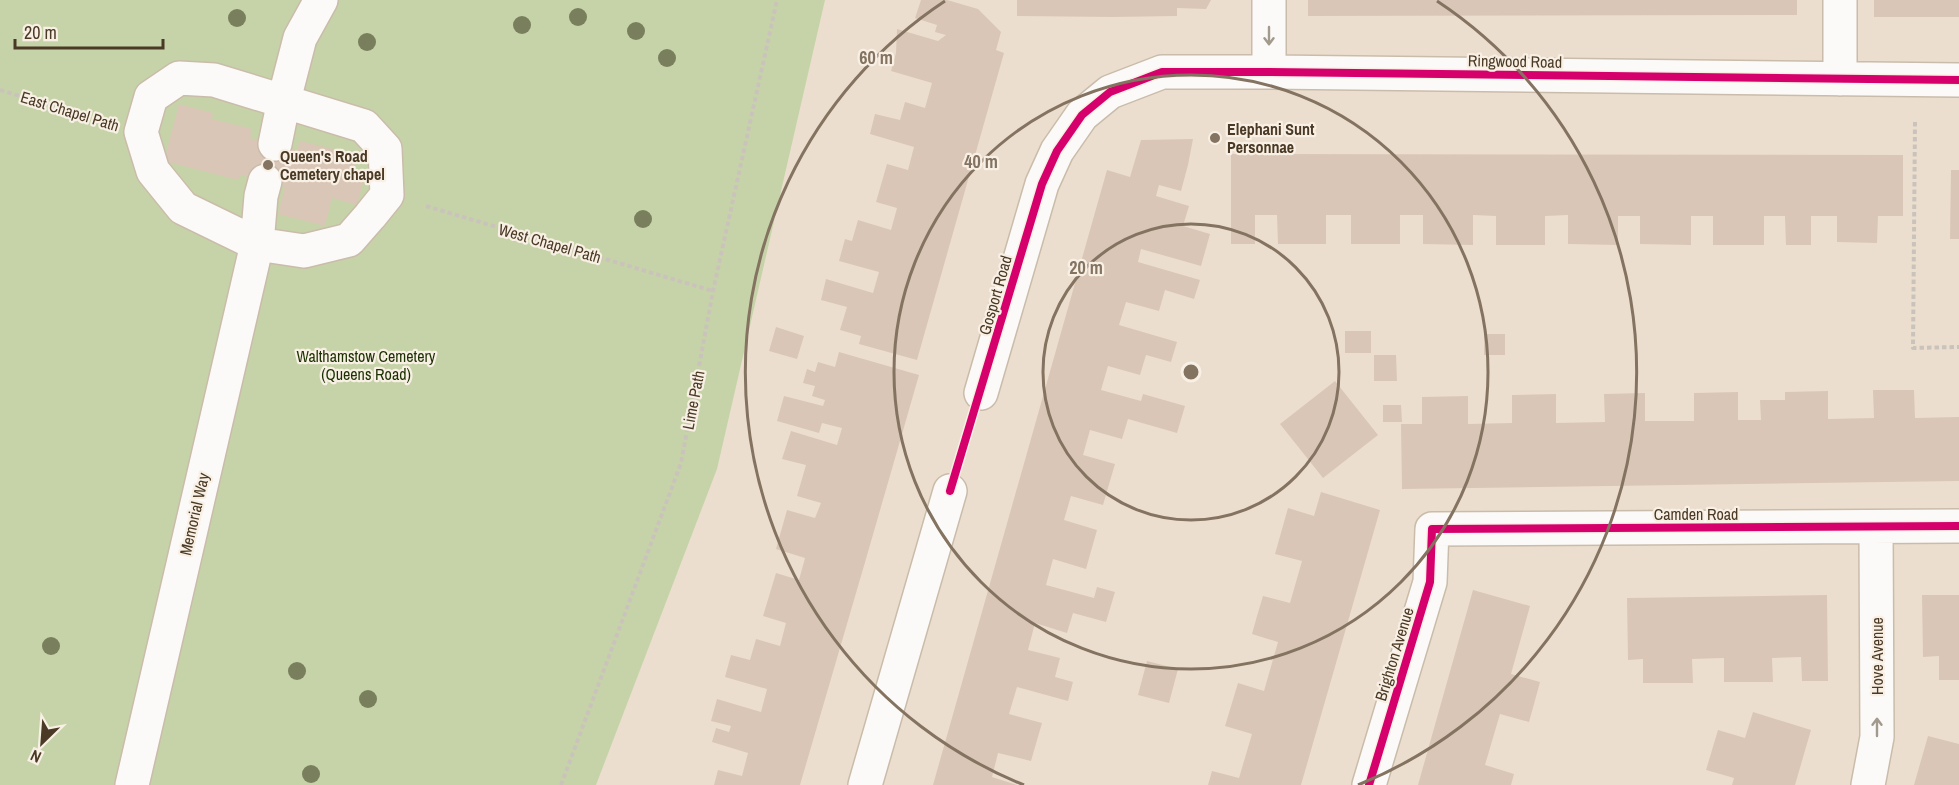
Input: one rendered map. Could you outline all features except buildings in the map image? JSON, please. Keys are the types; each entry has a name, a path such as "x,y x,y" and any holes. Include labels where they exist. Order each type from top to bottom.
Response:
{"street":[{"path":"275,144 300,38 321,0"},
{"path":"1269,0 1269,72"},
{"path":"1840,0 1840,79"},
{"name":"Ringwood Road","path":"1082,115 1110,92 1162,72 1959,80"},
{"path":"179,78 214,80 284,100 364,126 385,149 387,195 349,240 304,251 257,244 183,208 153,171 141,132 151,97 179,78"},
{"name":"Gosport Road","path":"981,393 1042,184 1057,151 1082,115"},
{"name":"Memorial Way","path":"132,785 257,244 261,196 265,181"},
{"path":"865,785 950,491"},
{"name":"Camden Road","path":"1432,529 1959,526"},
{"name":"Hove Avenue","path":"1868,785 1877,737 1876,527"},
{"name":"Brighton Avenue","path":"1369,785 1430,582 1432,529"}],"path":[{"path":"1916,80 1913,348 1959,347"}],"green space":[{"name":"Walthamstow Cemetery (Queens Road)","path":"0,0 825,0 717,469 596,785 0,785"}],"cycle path":[{"path":"950,491 1042,184 1057,151 1082,115 1110,92 1162,72 1959,80"},
{"path":"1369,785 1430,582 1432,529 1959,526"}],"place":[{"name":"Elephani Sunt Personnae","path":"1215,138"},
{"name":"Queen's Road Cemetery chapel","path":"268,165"}]}
